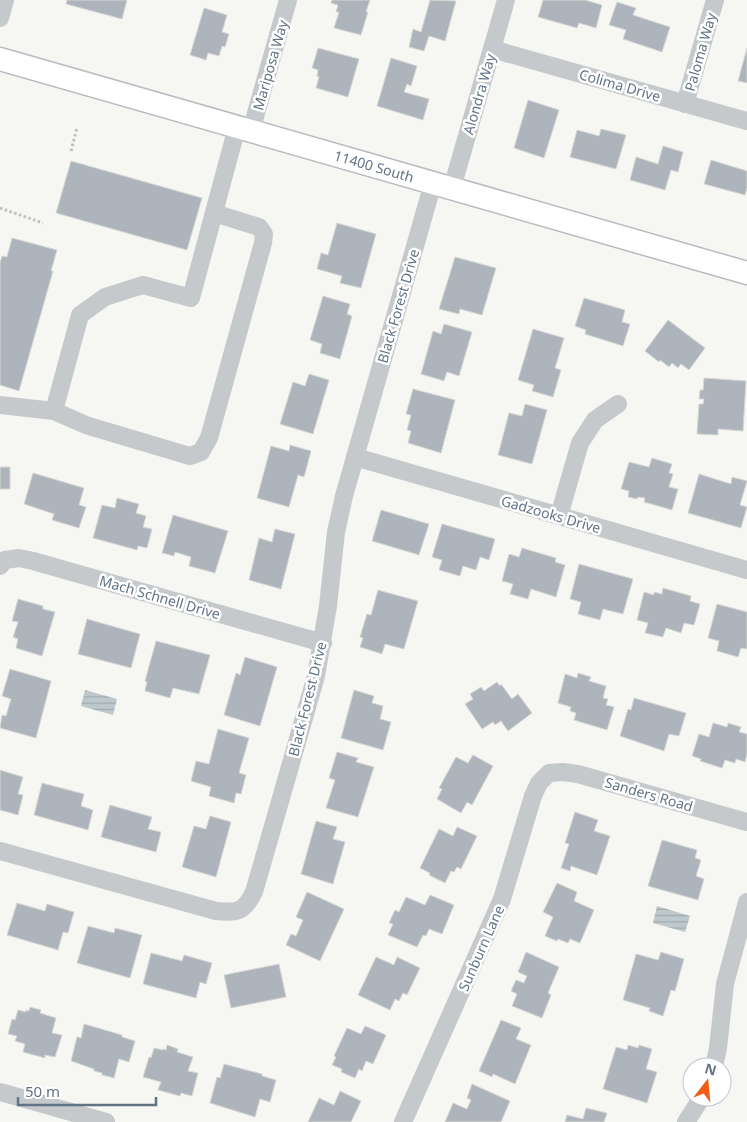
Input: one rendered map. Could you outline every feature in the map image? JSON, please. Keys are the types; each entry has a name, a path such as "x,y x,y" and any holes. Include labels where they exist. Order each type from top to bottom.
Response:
{"main road":[{"name":"11400 South","path":"0,59 747,273"}],"street":[{"path":"0,18 5,0"},
{"name":"Mariposa Way","path":"54,411 80,315 105,297 143,285 191,298 214,213 288,0"},
{"name":"Alondra Way","path":"442,186 492,49 506,0"},
{"name":"Paloma Way","path":"684,104 715,0"},
{"name":"Colima Drive","path":"492,49 747,122"},
{"name":"Black Forest Drive","path":"0,851 216,911 242,910 249,902 254,892 316,676 336,532 344,496 442,186"},
{"path":"0,405 54,411 86,426 190,456 201,452 209,438 264,234 259,227 214,213"},
{"path":"559,516 580,443 595,420 618,404"},
{"name":"Gadzooks Drive","path":"355,457 747,570"},
{"name":"Mach Schnell Drive","path":"0,566 5,560 19,558 33,561 322,643"},
{"name":"Sanders Road","path":"550,773 578,774 747,822"},
{"name":"Sunburn Lane","path":"403,1122 502,899 533,796 540,783 550,773"},
{"path":"716,1057 725,984 747,902"},
{"path":"0,1092 106,1122"},
{"path":"686,1122 696,1107"}],"path":[{"path":"71,151 77,128"},
{"path":"0,208 43,223"}],"shaded area":[{"path":"85,690 117,699 113,715 81,706"},
{"path":"657,906 690,916 685,932 653,923"}],"building":[{"path":"67,0 127,0 122,19 66,4"},
{"path":"332,0 370,0 361,35 334,28 339,12 336,12 338,5 331,3"},
{"path":"430,0 456,1 445,41 429,36 424,51 409,47 413,29 421,32"},
{"path":"543,0 585,0 602,5 596,28 579,23 577,28 538,17"},
{"path":"617,2 636,8 633,15 670,27 662,52 623,39 626,30 609,25"},
{"path":"204,8 227,15 222,32 229,34 225,47 222,46 219,56 208,53 206,60 190,55"},
{"path":"318,48 359,59 348,97 316,88 319,77 317,76 318,70 312,68"},
{"path":"747,48 747,83 738,81"},
{"path":"391,58 417,66 411,86 407,84 404,92 429,99 423,120 377,106"},
{"path":"528,100 559,110 544,158 514,148"},
{"path":"601,129 626,135 616,169 570,157 577,130 599,136"},
{"path":"663,146 683,152 678,172 671,170 665,190 630,180 636,157 658,164"},
{"path":"711,160 747,171 745,195 704,184"},
{"path":"71,161 202,198 187,250 56,213"},
{"path":"337,223 376,234 361,288 340,283 342,276 317,269 321,253 328,255"},
{"path":"12,238 57,250 51,271 53,271 19,391 0,385 0,262 2,256 7,257"},
{"path":"455,257 496,268 482,315 460,309 459,314 439,309"},
{"path":"323,296 350,304 347,314 352,316 340,359 320,353 322,344 310,340"},
{"path":"584,298 625,310 622,322 630,324 623,346 585,334 586,330 575,326"},
{"path":"668,320 705,348 689,370 681,364 678,368 672,363 669,367 645,351"},
{"path":"444,324 472,332 459,376 447,372 444,381 421,374 433,331 441,334"},
{"path":"533,329 564,338 555,368 561,370 553,397 532,391 534,385 518,380"},
{"path":"309,374 329,380 313,434 280,424 293,382 305,386"},
{"path":"704,378 746,381 743,431 718,429 718,435 697,434 699,404 703,404 704,399 699,399 700,390 703,390"},
{"path":"413,389 455,400 441,453 408,443 411,431 407,430 411,415 406,414"},
{"path":"525,404 547,410 532,464 498,455 509,413 522,416"},
{"path":"290,445 311,451 304,477 298,475 289,507 257,498 271,446 289,451"},
{"path":"652,458 672,464 669,473 673,474 669,487 678,489 672,510 644,502 645,498 628,497 629,491 621,489 629,462 649,467"},
{"path":"0,467 10,467 10,489 0,489"},
{"path":"33,473 84,488 79,505 86,507 79,528 52,520 54,514 24,504"},
{"path":"699,474 731,484 732,477 747,481 740,505 747,507 741,528 688,513"},
{"path":"117,498 139,504 136,513 146,516 143,527 152,529 147,548 138,546 137,550 93,538 102,505 115,508"},
{"path":"381,510 429,524 419,555 372,541"},
{"path":"173,515 228,531 215,573 189,566 191,557 175,552 174,556 162,553"},
{"path":"442,524 495,539 489,560 480,557 476,570 463,566 460,576 439,570 442,560 432,557"},
{"path":"275,529 295,534 281,589 249,580 259,538 272,542"},
{"path":"522,548 556,558 555,562 565,565 556,597 531,589 528,599 510,594 513,584 502,581 509,554 519,557"},
{"path":"579,564 633,579 623,614 603,609 600,620 578,614 581,602 570,599"},
{"path":"663,588 691,596 690,601 700,604 694,625 684,623 681,633 666,628 663,637 645,633 648,623 637,620 644,592 654,595 654,592 662,594"},
{"path":"378,590 418,601 404,649 385,644 382,654 360,647 363,638 360,637 367,614 371,615"},
{"path":"18,599 43,606 43,609 55,612 42,656 16,648 18,639 13,637 18,622 12,621"},
{"path":"717,604 747,612 747,649 741,648 738,657 717,651 719,641 708,638"},
{"path":"87,619 140,634 131,668 78,654"},
{"path":"156,641 210,655 199,694 173,688 170,698 145,691 147,682 145,681"},
{"path":"245,657 277,667 260,726 224,715 236,673 240,675"},
{"path":"10,669 51,681 36,738 0,728 2,715 6,716 11,699 2,696"},
{"path":"578,673 591,677 589,681 606,686 603,698 608,699 606,705 614,707 607,730 574,720 576,713 570,711 571,707 558,703 565,674 577,678"},
{"path":"497,682 500,686 501,684 512,699 518,694 532,713 508,731 501,721 495,725 493,722 482,729 465,704 473,699 470,694 481,687 484,691"},
{"path":"354,690 374,696 372,703 383,706 380,719 391,722 383,750 341,738"},
{"path":"634,698 686,713 679,736 669,734 664,751 620,736 628,709 631,710"},
{"path":"713,723 727,727 728,723 741,727 739,732 747,734 745,762 736,759 735,763 725,760 722,768 700,761 701,759 692,756 699,734 709,737"},
{"path":"218,729 249,738 239,773 246,775 241,794 236,793 234,803 209,796 211,787 191,781 196,761 209,764"},
{"path":"337,752 358,758 356,762 374,767 358,817 326,808 335,780 329,778"},
{"path":"473,755 493,766 472,805 467,802 461,813 437,799 442,789 439,788 456,757 468,763"},
{"path":"0,770 23,777 18,794 23,795 18,815 0,810"},
{"path":"42,783 84,794 81,806 93,810 88,830 34,815"},
{"path":"110,805 152,817 148,829 161,832 156,852 101,837"},
{"path":"575,812 598,820 594,831 610,836 597,875 571,866 570,871 561,868 569,844 565,843"},
{"path":"210,816 231,822 216,877 182,867 194,826 206,829"},
{"path":"316,821 337,827 333,839 345,842 333,884 301,874"},
{"path":"457,827 477,836 461,869 457,867 454,872 451,871 445,883 420,868 439,829 453,836"},
{"path":"662,840 697,850 695,858 701,860 696,876 704,879 698,900 648,886"},
{"path":"557,883 577,892 574,901 594,910 580,943 570,939 568,943 558,939 557,941 545,936 553,917 543,912"},
{"path":"307,892 344,909 320,961 286,945 291,934 296,936 303,920 296,917"},
{"path":"430,895 454,905 442,934 429,929 426,936 423,935 417,947 388,935 393,924 389,923 395,910 399,912 406,897 425,905"},
{"path":"17,903 45,911 47,904 74,912 68,933 63,932 58,950 7,935"},
{"path":"88,926 114,933 115,928 142,935 130,978 77,963"},
{"path":"526,952 559,967 548,993 551,995 542,1018 512,1006 517,994 511,991 516,980 524,983 527,976 518,972"},
{"path":"661,952 684,959 675,991 671,990 663,1016 649,1011 650,1008 623,1000 636,954 658,960"},
{"path":"151,953 182,961 184,955 212,963 206,984 200,982 196,998 143,984"},
{"path":"376,957 394,965 397,957 420,968 407,995 403,993 399,1001 395,999 390,1010 358,995"},
{"path":"279,964 286,997 231,1008 224,975"},
{"path":"30,1007 41,1010 40,1013 56,1018 52,1033 62,1035 55,1057 45,1055 45,1058 23,1052 25,1044 15,1041 17,1036 8,1034 12,1019 15,1020 18,1010 26,1012 26,1010 29,1011"},
{"path":"501,1020 521,1028 516,1039 531,1045 515,1084 493,1074 492,1077 479,1071"},
{"path":"84,1024 122,1035 122,1037 135,1041 129,1062 119,1059 114,1078 102,1075 102,1073 94,1071 94,1069 71,1061 77,1037 81,1038"},
{"path":"365,1026 386,1035 373,1064 366,1061 362,1071 359,1069 355,1078 341,1072 342,1069 332,1065 336,1057 334,1056 347,1028 361,1034"},
{"path":"167,1045 178,1049 177,1052 193,1057 188,1071 198,1073 192,1096 181,1093 180,1096 158,1090 161,1082 143,1077 154,1048 166,1050"},
{"path":"628,1045 638,1048 639,1045 652,1049 646,1069 657,1072 647,1103 603,1089 616,1047 627,1050"},
{"path":"224,1064 262,1074 262,1076 276,1080 270,1102 260,1099 255,1117 210,1103 217,1077 220,1078"},
{"path":"472,1084 510,1101 501,1122 445,1122 453,1103 467,1109 471,1100 467,1098"},
{"path":"340,1091 361,1101 351,1122 308,1122 319,1098 334,1105"},
{"path":"586,1108 607,1113 604,1122 565,1122 567,1115 583,1119"}]}
